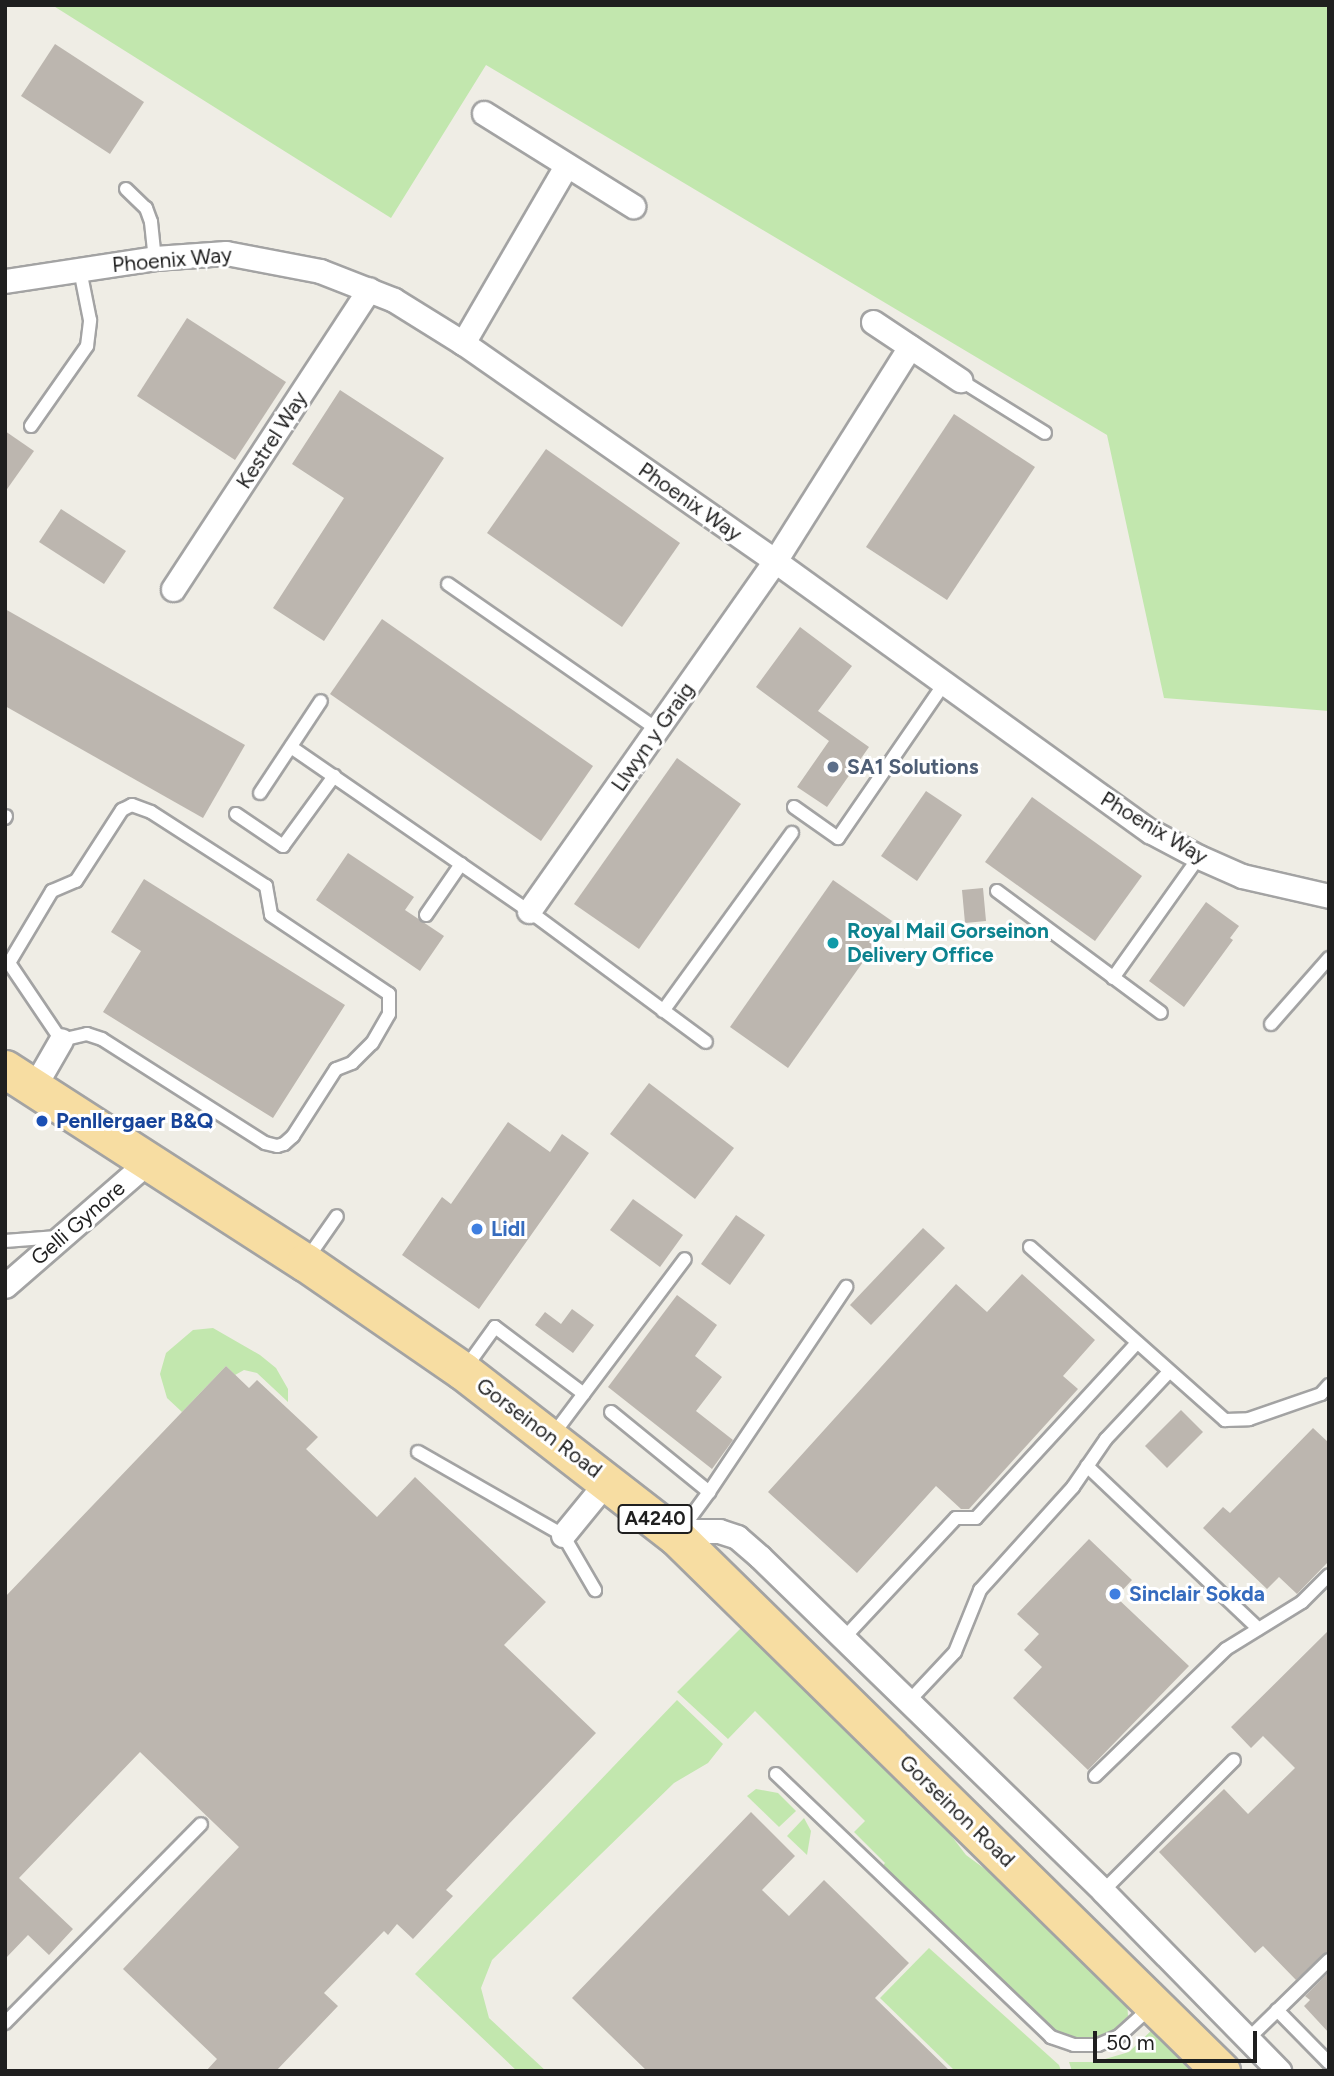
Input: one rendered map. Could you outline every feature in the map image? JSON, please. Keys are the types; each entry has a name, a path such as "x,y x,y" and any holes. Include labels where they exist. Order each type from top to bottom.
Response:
{"main road":[{"name":"Gorseinon Road","path":"20,1078 150,1160 463,1371 608,1480 676,1536 1221,2071"}],"street":[{"path":"484,113 633,206"},
{"path":"463,343 566,166"},
{"name":"Phoenix Way","path":"5,281 206,253 246,255 320,271 369,289 413,311 463,343 775,561 1150,831 1242,876 1329,896"},
{"name":"Kestrel Way","path":"173,589 369,289"},
{"path":"873,323 960,380"},
{"name":"Llwyn y Graig","path":"529,911 775,561 910,347"},
{"path":"20,1078 61,1040"},
{"name":"Gelli Gynore","path":"5,1286 150,1160"},
{"path":"564,1535 608,1480"},
{"path":"676,1536 711,1530 737,1537 1103,1891 1279,2071"}],"lane":[{"path":"126,189 146,208 151,222 155,258"},
{"path":"30,426 87,346 90,320 80,270"},
{"path":"960,380 1045,433"},
{"path":"448,584 658,730"},
{"path":"794,807 838,838 944,684"},
{"path":"260,793 321,701"},
{"path":"291,747 529,911 706,1042"},
{"path":"236,814 283,846 334,776"},
{"path":"132,805 151,812 266,886 271,915 387,991 390,997 389,1014 372,1043 350,1065 338,1067 293,1136 276,1146 265,1143 102,1039 88,1034 61,1040 9,963 52,891 76,881 122,810 132,805"},
{"path":"663,1011 792,833"},
{"path":"1113,978 1199,857"},
{"path":"426,915 461,864"},
{"path":"998,891 1161,1013"},
{"path":"1271,1024 1329,958"},
{"path":"304,1262 337,1216"},
{"path":"5,1241 62,1237"},
{"path":"1030,1247 1217,1414 1233,1422 1321,1394 1329,1385"},
{"path":"552,1437 685,1259"},
{"path":"676,1536 709,1492 846,1287"},
{"path":"463,1371 495,1327 584,1394"},
{"path":"844,1638 956,1518 976,1518 1137,1343"},
{"path":"909,1701 955,1652 980,1590 1073,1487 1106,1439 1169,1372"},
{"path":"611,1412 709,1492"},
{"path":"418,1452 564,1535 595,1590"},
{"path":"1087,1466 1258,1628"},
{"path":"1096,1776 1226,1649 1303,1602 1329,1575"},
{"path":"1103,1891 1234,1760"},
{"path":"776,1774 1051,2037 1074,2045 1098,2045 1119,2036 1153,2004"},
{"path":"5,2023 201,1824"},
{"path":"1248,2039 1329,1961"},
{"path":"1277,2010 1329,2063"}],"green space":[{"path":"52,5 1329,5 1329,711 1164,698 1107,435 486,65 391,218"},
{"path":"213,1328 260,1355 276,1368 288,1389 288,1402 257,1373 244,1370 235,1375 226,1366 182,1412 167,1398 160,1374 166,1353 193,1330"},
{"path":"746,1623 912,1784 966,1855 1034,1905 1127,2000 1128,2016 1102,2040 1078,2041 1057,2034 882,1867 885,1863 854,1832 865,1821 755,1711 728,1739 677,1692"},
{"path":"677,1700 723,1744 708,1763 674,1783 492,1960 481,1988 489,2018 546,2071 517,2071 415,1974"},
{"path":"756,1789 778,1793 796,1811 779,1827 747,1796"},
{"path":"804,1818 811,1831 807,1855 787,1836"},
{"path":"929,1948 1059,2065 1061,2071 955,2071 880,1998"},
{"path":"1154,2028 1196,2071 1072,2071 1069,2062 1095,2062 1129,2052"}],"building":[{"path":"55,44 144,102 110,154 21,96"},
{"path":"187,318 286,382 235,460 137,396"},
{"path":"340,390 444,458 324,641 273,608 344,498 292,464"},
{"path":"954,414 1035,467 947,600 866,547"},
{"path":"5,431 34,451 5,492"},
{"path":"546,449 680,543 622,627 487,533"},
{"path":"61,509 126,551 104,584 39,542"},
{"path":"5,609 245,745 203,818 5,706"},
{"path":"382,619 593,766 541,841 330,694"},
{"path":"800,627 852,666 818,711 869,747 827,807 797,787 829,741 756,687"},
{"path":"677,758 741,804 639,949 574,904"},
{"path":"926,791 962,815 917,881 881,856"},
{"path":"1032,797 1142,876 1095,941 985,862"},
{"path":"348,853 414,897 405,910 444,936 420,971 316,900"},
{"path":"144,879 345,1005 273,1118 103,1012 141,951 111,932"},
{"path":"833,880 892,921 788,1068 730,1027"},
{"path":"983,888 986,921 965,923 962,890"},
{"path":"1206,902 1239,926 1230,938 1233,940 1184,1007 1149,981"},
{"path":"649,1083 734,1148 695,1199 610,1134"},
{"name":"Lidl","path":"508,1122 550,1152 562,1134 589,1153 479,1309 402,1255 442,1197 451,1204"},
{"path":"633,1199 683,1235 660,1267 610,1230"},
{"path":"736,1215 765,1235 730,1285 701,1264"},
{"path":"923,1228 945,1248 871,1325 850,1305"},
{"path":"1022,1274 1095,1340 1063,1376 1078,1389 969,1509 961,1509 936,1486 857,1573 768,1492 956,1284 987,1312"},
{"path":"677,1295 717,1325 695,1356 722,1377 696,1411 733,1440 712,1469 608,1387"},
{"path":"572,1309 594,1325 573,1353 535,1325 545,1312 561,1324"},
{"path":"226,1366 249,1388 257,1380 318,1437 306,1449 377,1517 415,1477 546,1602 504,1645 596,1733 446,1890 453,1896 413,1939 397,1924 388,1935 384,1931 324,1993 338,2006 276,2071 206,2071 217,2059 123,1969 239,1847 140,1752 19,1878 73,1929 49,1955 28,1935 5,1959 5,1597"},
{"path":"1181,1410 1203,1432 1167,1468 1145,1446"},
{"path":"1313,1428 1329,1443 1329,1561 1297,1594 1279,1577 1267,1589 1203,1528 1223,1507 1230,1513"},
{"path":"1089,1539 1132,1580 1116,1597 1189,1666 1088,1770 1013,1698 1042,1667 1024,1650 1039,1634 1017,1614"},
{"path":"1329,1630 1329,1951 1296,1980 1263,1946 1255,1953 1159,1852 1224,1789 1248,1814 1295,1768 1263,1736 1251,1748 1231,1727"},
{"path":"751,1812 795,1856 762,1890 789,1916 824,1880 909,1963 875,1998 950,2071 647,2071 572,1998"},
{"path":"1329,1972 1329,2033 1304,2006 1310,2000 1305,1996"}],"place":[{"name":"SA1 Solutions","path":"833,767"},
{"name":"Royal Mail Gorseinon Delivery Office","path":"833,943"},
{"name":"Penllergaer B&Q","path":"42,1121"},
{"name":"Lidl","path":"477,1229"},
{"name":"Sinclair Sokda","path":"1115,1594"}]}
